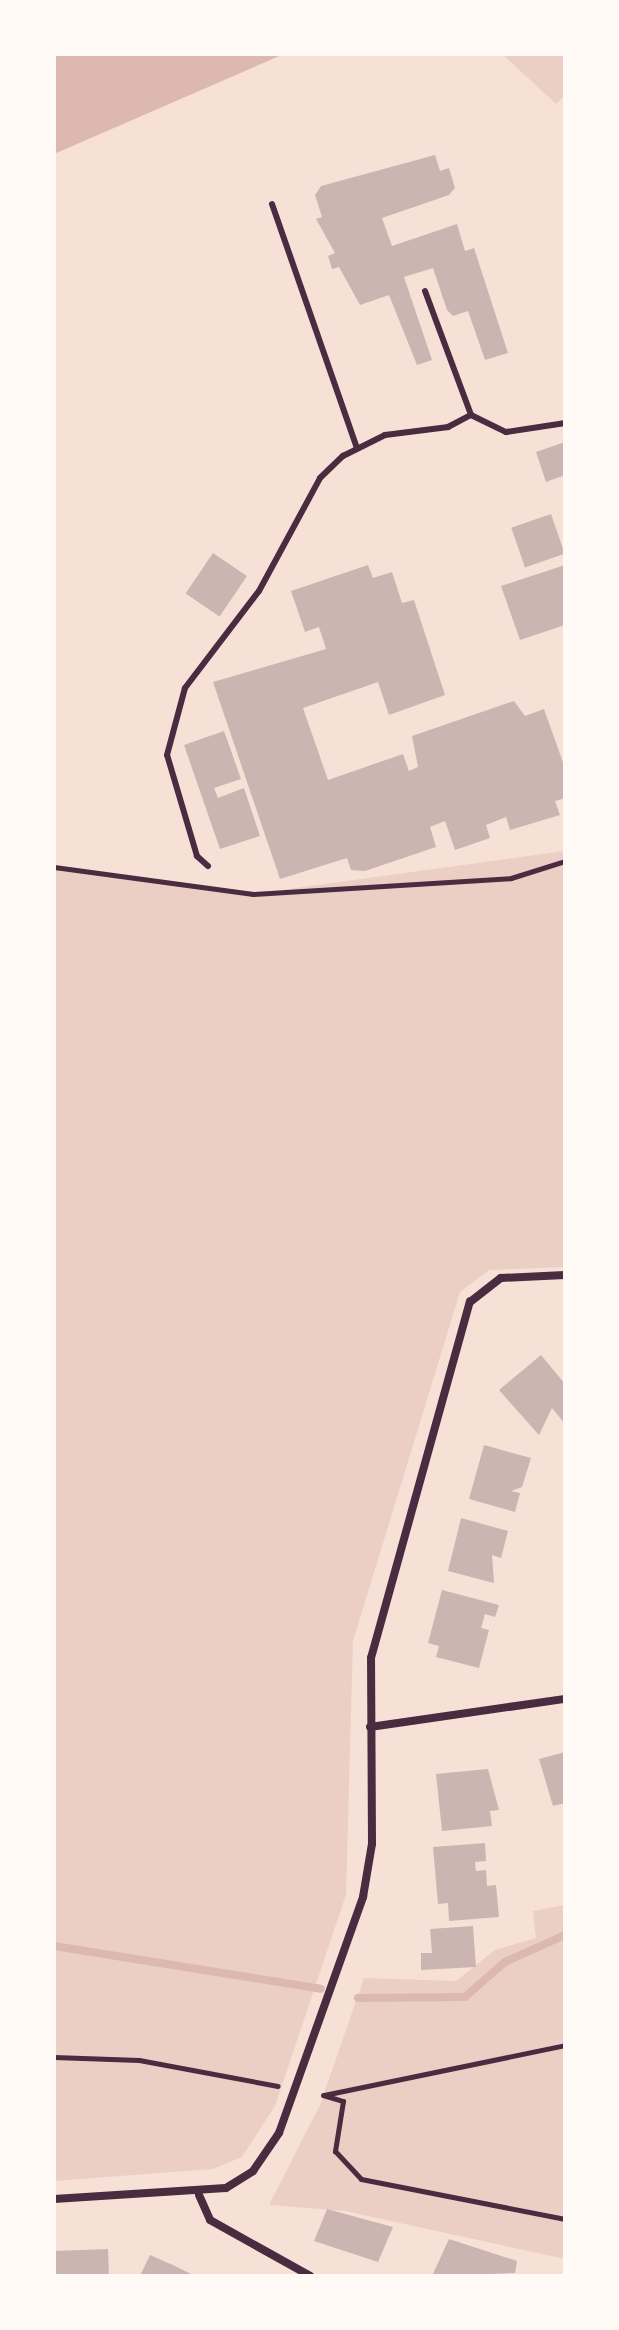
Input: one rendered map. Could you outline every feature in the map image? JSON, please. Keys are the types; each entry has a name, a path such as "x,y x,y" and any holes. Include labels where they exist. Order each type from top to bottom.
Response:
{"street":[{"path":"54,2199 199,2195 246,2178 291,2105 363,1897 372,1844 370,1727 375,1638 470,1302 501,1278 565,1275"},
{"path":"370,1727 565,1699"},
{"path":"199,2195 210,2220 310,2276"}],"lane":[{"path":"272,204 357,448"},
{"path":"425,291 471,415"},
{"path":"208,866 197,856 173,783 167,755 171,722 185,688 259,591 320,478 357,448 471,415 506,432 565,423"}],"path":[{"path":"54,867 253,894 511,878 565,861"},
{"path":"565,2045 323,2095 343,2101 335,2151 361,2179 565,2219"},
{"path":"54,2057 139,2060 282,2087"}],"shaded area":[{"path":"54,54 284,54 54,154"},
{"path":"502,54 565,54 565,96 556,104"},
{"path":"565,851 565,1267 489,1270 460,1292 353,1641 346,1895 275,2106 242,2157 213,2169 54,2181 54,867 253,894"},
{"path":"565,1905 565,2259 345,2211 269,2205 320,2105 364,1978 456,1981 495,1950 536,1938 533,1911"}],"building":[{"path":"435,155 440,171 449,168 455,188 449,195 382,218 392,246 457,224 465,251 474,248 508,353 485,360 468,311 453,316 447,310 433,268 404,277 432,360 417,365 389,295 360,305 339,267 332,269 328,256 335,253 316,219 322,217 315,195 321,186"},
{"path":"565,442 565,475 546,482 536,452"},
{"path":"551,514 565,554 525,567 511,528"},
{"path":"213,553 247,576 220,617 186,594"},
{"path":"368,565 373,578 392,572 402,603 414,600 445,695 389,715 378,682 303,708 328,780 403,754 409,771 418,767 412,736 514,701 525,716 544,709 565,768 565,798 555,801 560,815 510,830 506,817 486,825 490,838 455,850 445,821 430,827 436,847 365,871 351,870 347,858 280,879 213,682 326,649 319,627 305,632 291,591"},
{"path":"565,565 565,625 520,640 501,586"},
{"path":"224,731 241,779 214,788 218,798 244,788 260,836 220,849 184,745"},
{"path":"541,1355 565,1384 565,1424 552,1408 539,1435 499,1390"},
{"path":"484,1445 531,1458 522,1487 511,1491 520,1493 515,1512 469,1499"},
{"path":"461,1518 508,1531 501,1558 492,1555 494,1583 448,1571"},
{"path":"442,1590 499,1605 495,1617 485,1614 481,1628 489,1630 479,1668 436,1657 439,1646 428,1643"},
{"path":"565,1752 565,1803 553,1806 539,1759"},
{"path":"488,1769 499,1810 490,1811 492,1826 442,1831 436,1774"},
{"path":"485,1843 486,1861 475,1862 476,1871 486,1870 487,1886 496,1885 499,1917 449,1921 448,1903 438,1904 433,1847"},
{"path":"473,1926 476,1967 421,1970 421,1953 432,1953 430,1929"},
{"path":"327,2209 393,2227 378,2262 314,2241"},
{"path":"449,2239 517,2261 515,2273 432,2276"},
{"path":"108,2249 109,2276 55,2276 54,2251"},
{"path":"150,2255 175,2266 195,2276 140,2276"}],"waterway":[{"path":"358,1998 465,1997 505,1962 565,1935"},
{"path":"54,1946 321,1989"}]}
